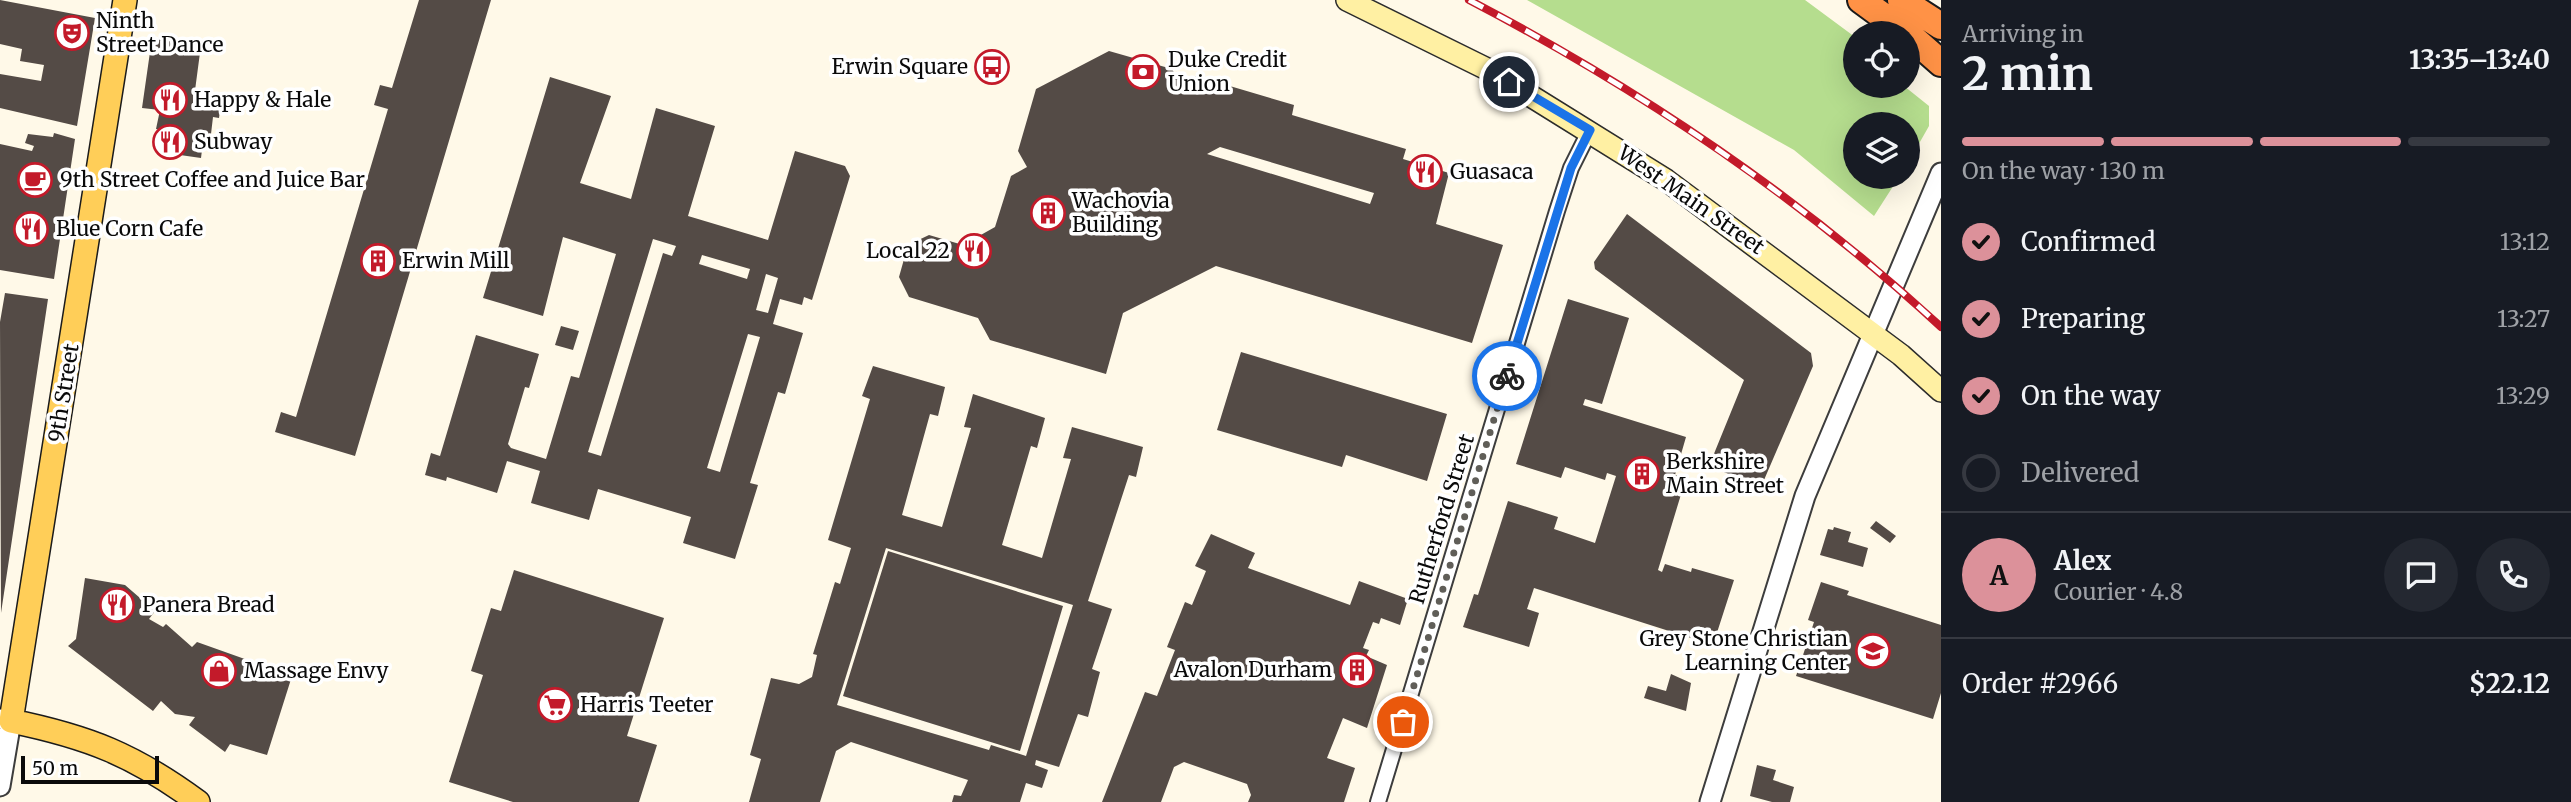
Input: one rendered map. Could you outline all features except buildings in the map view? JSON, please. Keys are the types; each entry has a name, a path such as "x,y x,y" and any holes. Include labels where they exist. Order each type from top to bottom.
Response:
{"highway":[{"path":"1861,0 1889,21"},
{"path":"1901,0 1941,26"},
{"path":"1920,45 1941,63"}],"main road":[{"name":"9th Street","path":"6,720 125,0"},
{"name":"West Main Street","path":"1347,0 1489,70 1590,130 1666,180 1901,355 1941,391"},
{"path":"6,720 62,732 120,752 158,773 198,802"}],"street":[{"name":"Rutherford Street","path":"1378,802 1557,211 1571,168 1590,130"},
{"path":"1710,802 1801,507 1871,334 1941,173"},
{"name":"9th Street","path":"0,786 6,720"}],"green space":[{"path":"1527,0 1805,0 1843,28 1843,98 1919,98 1929,106 1929,126 1920,142 1920,112 1843,112 1843,189 1891,189 1874,216 1794,150"}],"railway":[{"path":"1469,0 1594,70 1716,148 1832,234 1941,327"}],"way so far":[{"path":"1403,722 1507,376"}],"place":[{"name":"Ninth Street Dance","path":"72,33"},
{"name":"Erwin Square","path":"992,67"},
{"name":"Duke Credit Union","path":"1143,72"},
{"name":"Happy & Hale","path":"170,100"},
{"name":"Subway","path":"170,142"},
{"name":"Guasaca","path":"1425,172"},
{"name":"9th Street Coffee and Juice Bar","path":"35,180"},
{"name":"Wachovia Building","path":"1048,213"},
{"name":"Blue Corn Cafe","path":"31,229"},
{"name":"Local 22","path":"974,251"},
{"name":"Erwin Mill","path":"378,261"},
{"name":"Berkshire Main Street","path":"1642,474"},
{"name":"Panera Bread","path":"117,605"},
{"name":"Grey Stone Christian Learning Center","path":"1873,651"},
{"name":"Avalon Durham","path":"1357,670"},
{"name":"Massage Envy","path":"219,671"},
{"name":"Harris Teeter","path":"555,705"}],"route":[{"path":"1507,376 1571,168 1590,130 1509,82"}]}
